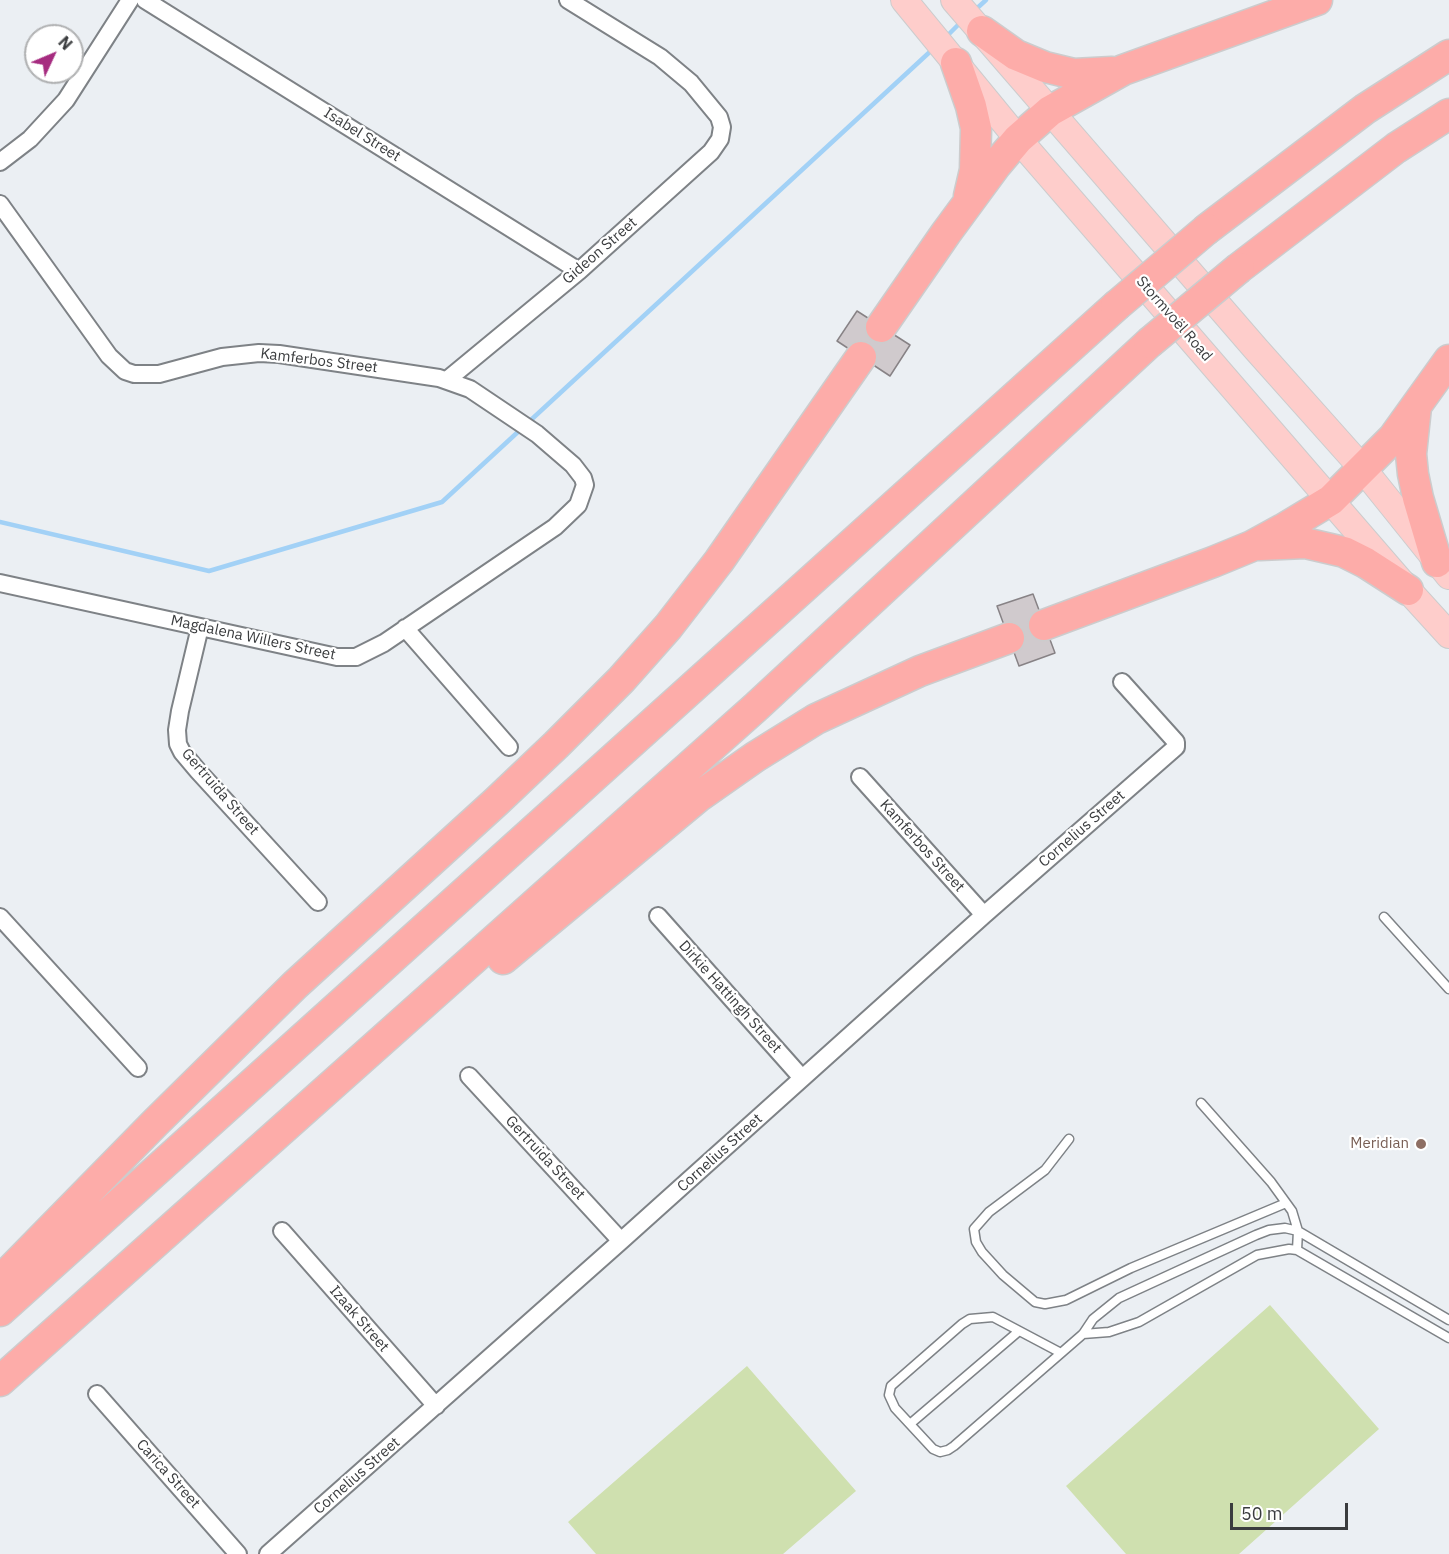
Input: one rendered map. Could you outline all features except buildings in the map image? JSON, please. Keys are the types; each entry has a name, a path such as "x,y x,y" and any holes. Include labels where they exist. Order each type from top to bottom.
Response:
{"highway":[{"path":"881,327 996,165 1018,140 1050,111 1123,70 1317,0"},
{"path":"981,30 1016,55 1054,70 1082,75 1123,70"},
{"path":"0,1311 1116,306 1208,229 1365,109 1449,55"},
{"path":"955,62 971,106 976,138 975,170 967,205"},
{"path":"0,1381 756,707 1149,343 1239,268 1396,148 1449,114"},
{"path":"0,1281 287,993 522,777 621,680 668,627 719,561 861,357"},
{"path":"1044,625 1252,546 1331,500 1393,438 1449,360"},
{"path":"1416,407 1411,454 1413,474 1418,498 1443,569"},
{"path":"1252,546 1305,543 1320,545 1344,552 1366,563 1408,590"},
{"path":"96,1295 717,783 816,719 920,671 1009,638"}],"main road":[{"path":"954,0 1248,340 1363,469 1443,569"},
{"name":"Stormvoël Road","path":"910,7 1018,140 1449,635"}],"street":[{"path":"0,162 30,139 66,100 130,0"},
{"name":"Isabel Street","path":"145,0 579,271"},
{"name":"Gideon Street","path":"447,380 579,271 715,148 720,139 722,127 719,117 691,83 660,57 568,0"},
{"name":"Kamferbos Street","path":"0,204 109,356 122,369 130,373 159,374 222,357 250,353 430,376 447,380 483,397 537,434 565,457 583,478"},
{"name":"Magdalena Willers Street","path":"0,583 337,657 356,657 373,650 564,520 582,497 585,485 583,478"},
{"name":"Gertruida Street","path":"201,627 180,711 177,730 178,744 198,771 318,902"},
{"path":"405,628 509,747"},
{"name":"Cornelius Street","path":"268,1554 984,915 1172,751 1177,745 1176,742 1122,682"},
{"name":"Kamferbos Street","path":"861,777 984,915"},
{"name":"Dirkie Hattingh Street","path":"658,916 802,1078"},
{"path":"0,917 138,1068"},
{"name":"Gertruida Street","path":"469,1076 621,1241"},
{"name":"Izaak Street","path":"282,1232 436,1406"},
{"name":"Carica Street","path":"97,1394 238,1554"}],"lane":[{"path":"1384,917 1449,989"},
{"path":"1201,1103 1286,1203 1295,1217 1298,1250"},
{"path":"1070,1139 1045,1170 989,1212 974,1229 976,1242 982,1252 1003,1275 1035,1302 1045,1304 1066,1300 1131,1268 1286,1203"},
{"path":"1061,1353 993,1317 970,1319 953,1331 891,1386 889,1395 891,1401 933,1449 940,1452 948,1450 1061,1353 1083,1334 1093,1319 1119,1298 1269,1230 1285,1228 1298,1231 1449,1322 1447,1337 1298,1250 1279,1250 1257,1255 1139,1322 1109,1332 1083,1334"},
{"path":"910,1424 1019,1331"}],"green space":[{"path":"1270,1305 1379,1429 1239,1554 1126,1554 1066,1486"},
{"path":"747,1366 856,1491 783,1554 596,1554 568,1522"}],"waterway":[{"path":"974,11 986,0"},
{"path":"946,37 961,22"},
{"path":"0,522 209,571 442,502 933,49"}],"place":[{"name":"Meridian","path":"1421,1144"}]}
